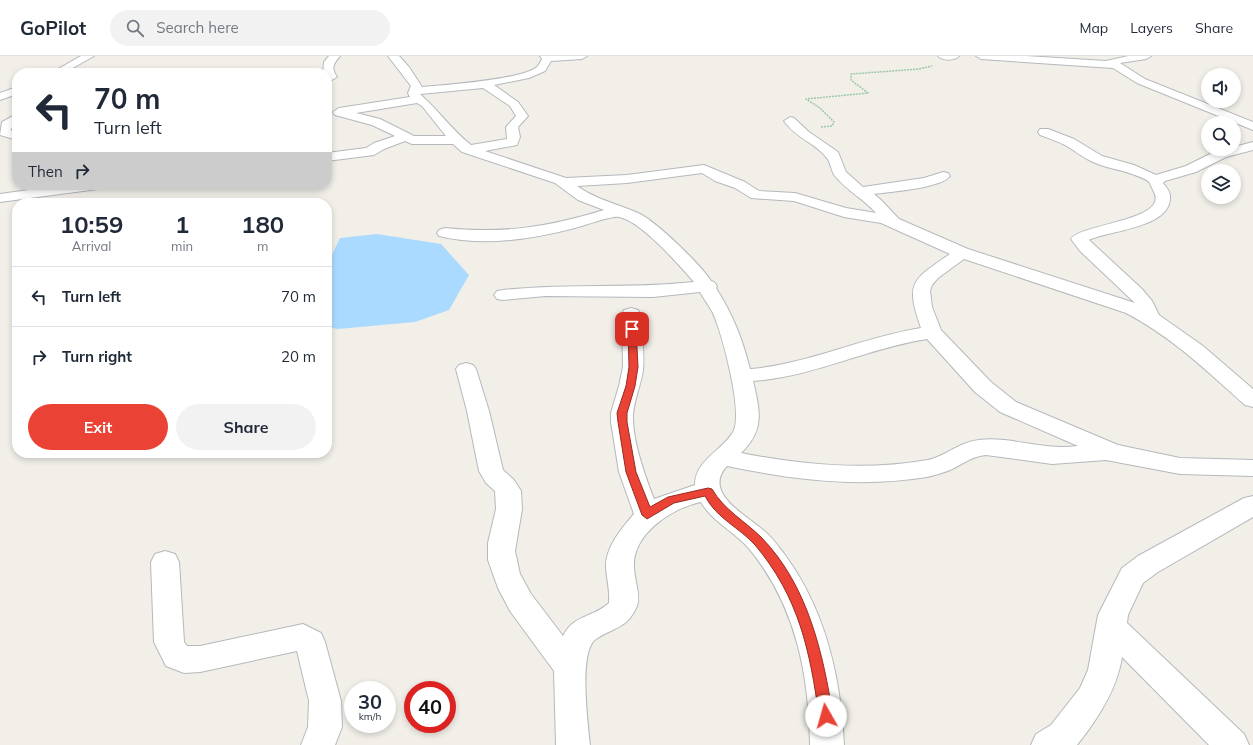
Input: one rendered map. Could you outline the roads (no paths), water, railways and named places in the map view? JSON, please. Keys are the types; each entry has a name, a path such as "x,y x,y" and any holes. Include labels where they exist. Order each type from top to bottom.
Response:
{"street":[{"path":"66,68 89,56"},
{"path":"328,68 331,58 336,56"},
{"path":"393,56 405,69 416,86 416,95 426,104 461,145 564,182 583,197 634,217 656,233 708,286 728,327 748,408 747,428 740,440 712,467 707,478 708,492 713,501 754,537 771,556 783,573 798,601 810,633 820,673 825,703 827,745"},
{"path":"333,112 416,95 485,84 537,72 545,63 546,57 582,56"},
{"path":"944,56 954,56"},
{"path":"981,56 1115,65 1141,81 1253,126"},
{"path":"1115,65 1112,62 1146,56"},
{"path":"333,112 376,122 418,142 461,145 512,142 514,137 512,127 522,116 514,104 485,84"},
{"path":"0,98 12,92"},
{"path":"0,98 12,101"},
{"path":"12,121 6,125 3,132 12,135"},
{"path":"795,125 809,139 833,155 840,173 860,192 876,203 893,222"},
{"path":"1044,132 1069,142 1097,159 1136,171 1157,180 1165,176 1191,169 1221,154 1253,146"},
{"path":"332,156 369,152 379,146 405,137"},
{"path":"564,182 627,179 704,169 720,178 740,185 756,195 795,197 844,212 893,222 962,253 1119,304 1150,316 1175,333 1253,400"},
{"path":"860,192 927,182 943,176"},
{"path":"1150,316 1143,301 1136,293 1079,239 1088,234 1130,224 1154,214 1159,210 1164,200 1163,194 1158,187 1157,180"},
{"path":"0,198 60,190"},
{"path":"445,233 485,237 521,235 562,228 618,211"},
{"path":"962,253 932,274 923,284 921,290 923,307 932,332 983,387 1008,407 1038,421 1118,453"},
{"path":"503,295 545,291 652,292 708,286"},
{"path":"630,314 633,367 630,386 622,413 622,422 631,472 647,515"},
{"path":"741,376 779,372 878,343 932,332"},
{"path":"466,369 478,411 493,477 507,489 509,494 507,525 501,548 504,570 521,602 570,668"},
{"path":"721,457 780,469 853,476 886,475 934,467 942,464 963,451 974,448 988,447 1031,454 1055,456 1104,452 1118,453 1182,466 1253,468"},
{"path":"573,745 570,668 572,647 580,634 616,614 623,604 620,560 624,548 647,515 658,506 671,500 708,492"},
{"path":"1048,745 1063,736 1078,719 1091,698 1104,671 1110,626 1113,615 1128,582 1140,569 1253,505"},
{"path":"165,562 169,642 172,652 178,658 187,660 200,659 303,637 310,642 325,701 325,727 318,745"},
{"path":"1110,626 1232,745"}],"water":[{"path":"377,234 441,244 469,275 449,310 415,322 338,329 332,328 332,255 340,238"}]}
